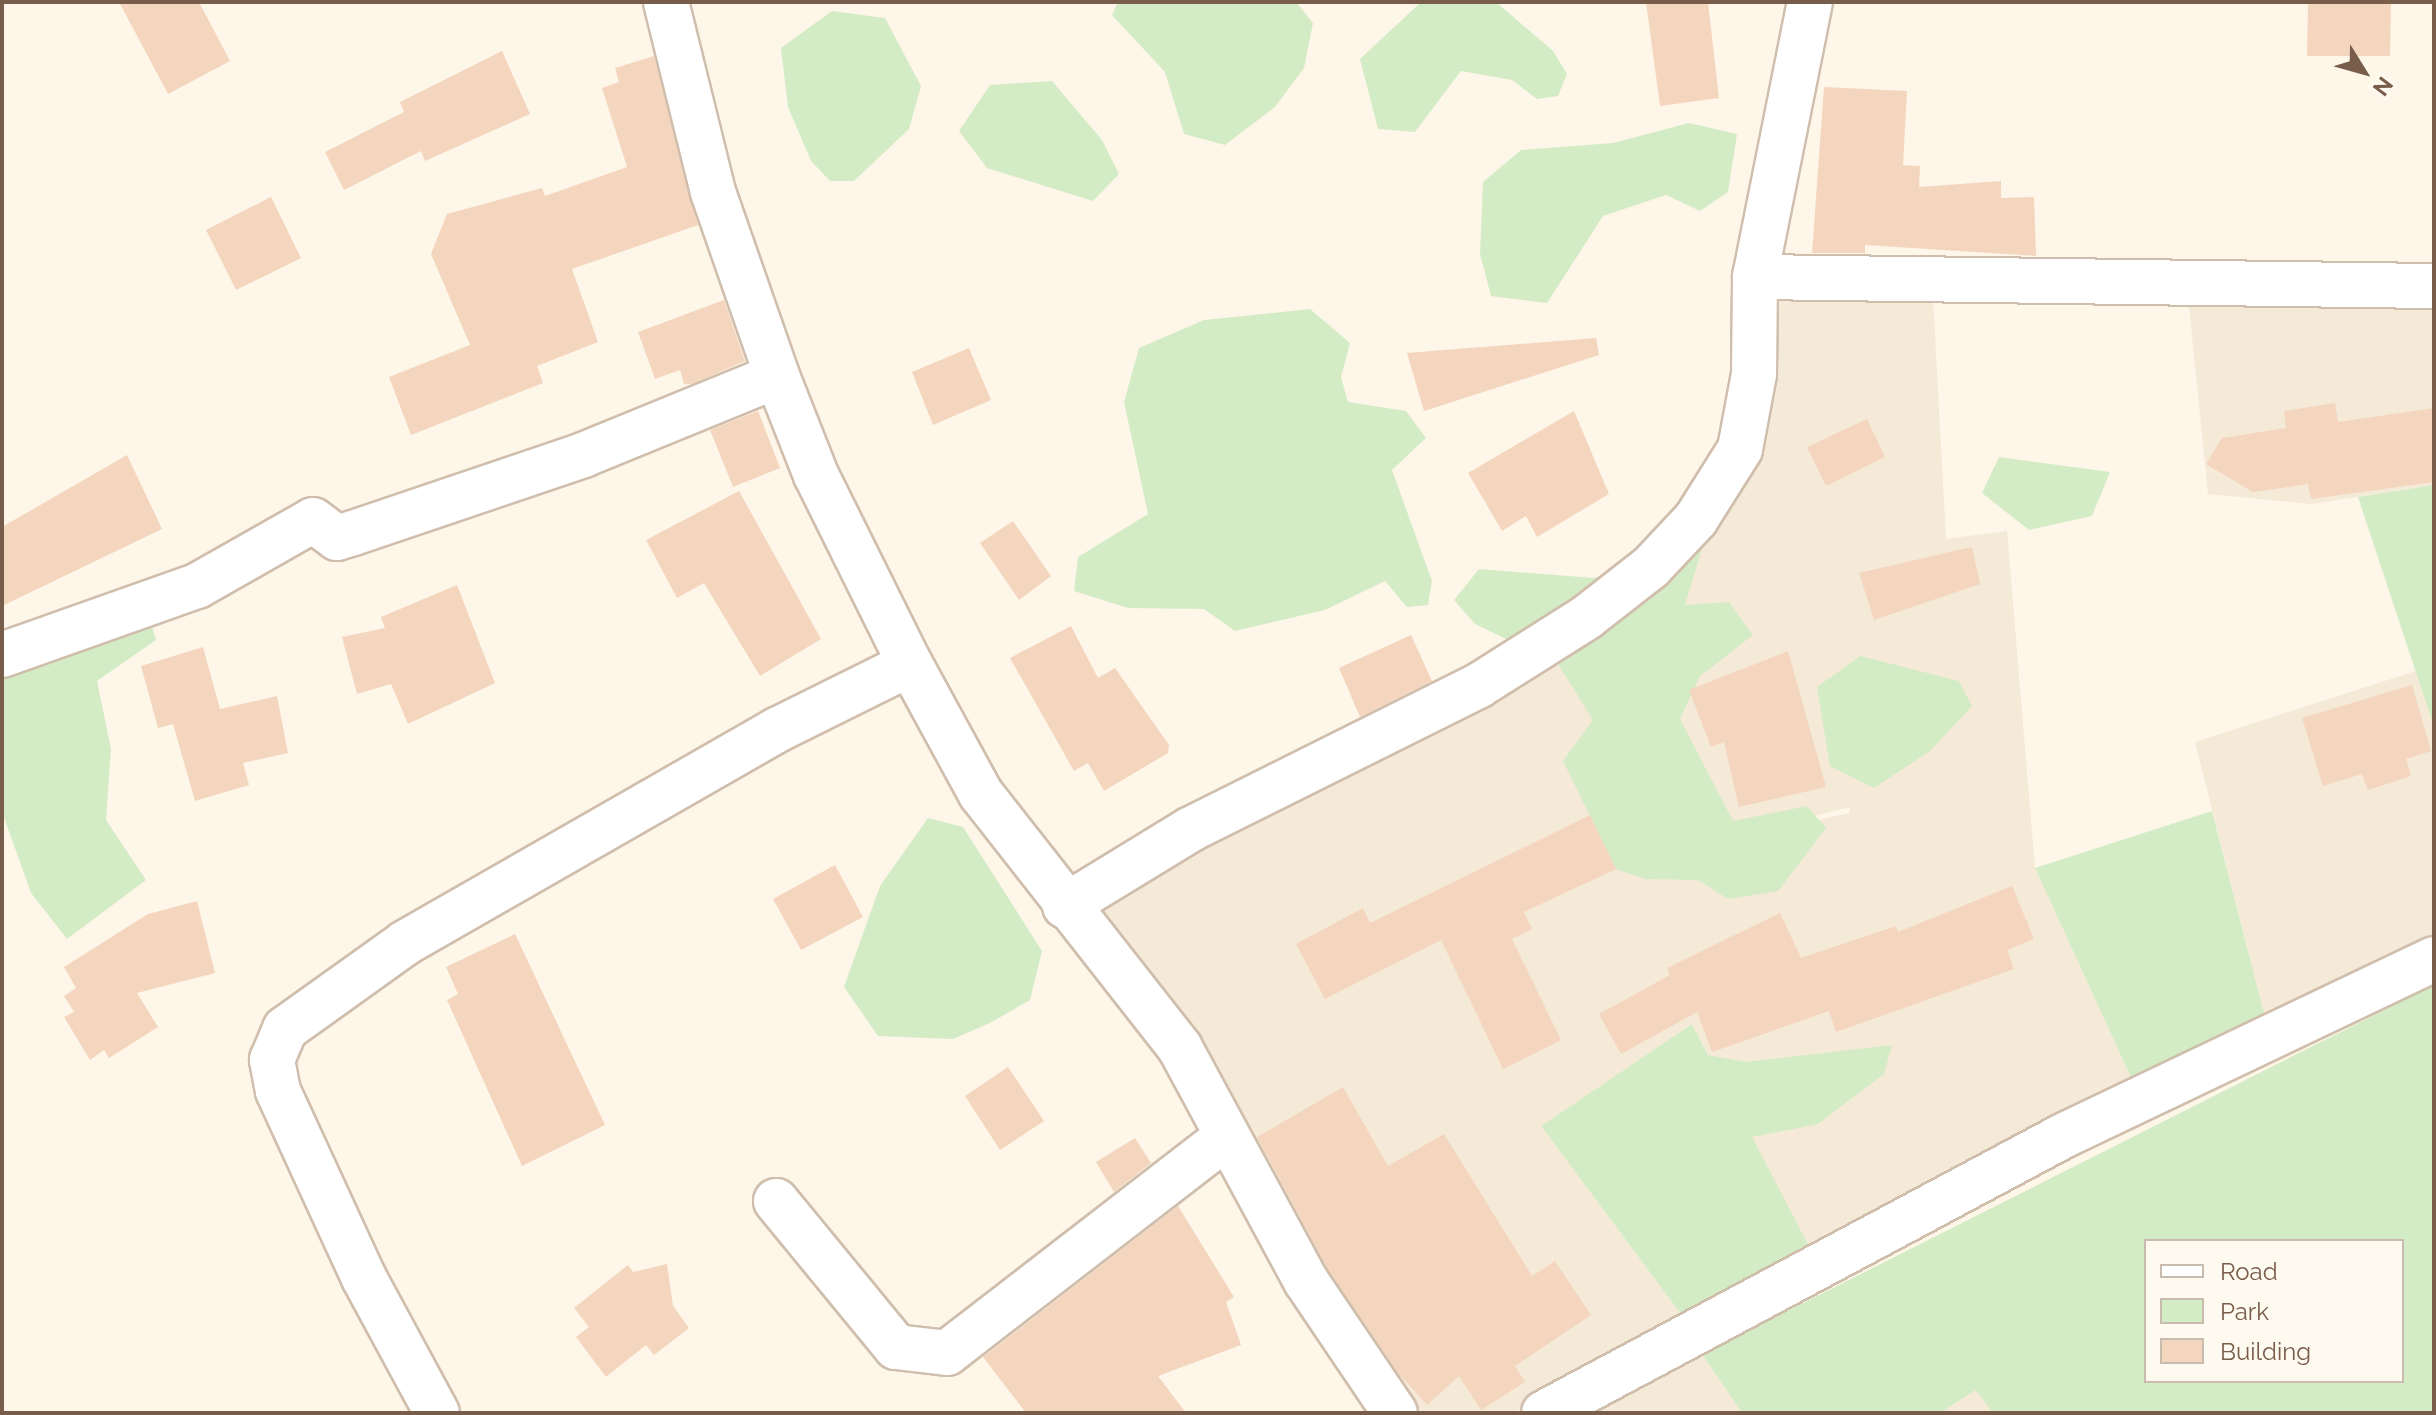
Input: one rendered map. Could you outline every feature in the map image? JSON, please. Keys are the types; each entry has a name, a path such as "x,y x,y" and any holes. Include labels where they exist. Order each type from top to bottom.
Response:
{"street":[{"path":"666,2 713,192 777,376 816,475 910,664 981,794 1065,906 1180,1048 1306,1281 1395,1413"},
{"path":"1065,906 1191,829 1478,686 1651,567 1696,519 1740,449 1754,374 1755,277 1810,2"},
{"path":"1755,277 2434,286"},
{"path":"2,655 154,605 313,520 337,538 583,455 777,376"},
{"path":"437,1413 364,1278 278,1091 272,1060 285,1029 405,943 777,730 910,664"},
{"path":"1544,1413 2063,1136 2434,959"},
{"path":"776,1201 896,1347 947,1353 1226,1137"}],"shaded area":[{"path":"1766,294 1933,298 1946,539 2007,531 2035,868 2134,1084 1809,1246 1692,1024 1541,1126 1681,1314 1512,1413 1414,1413 1090,908 1562,644 1696,524","holes":["1850,807 1850,813 1692,847"]},
{"path":"2188,296 2434,297 2434,485 2311,504 2208,494"},
{"path":"2416,671 2434,727 2434,938 2265,1017 2195,742"},
{"path":"1702,1354 1742,1413 1591,1413"},
{"path":"1977,1389 1993,1413 1941,1413"}],"green space":[{"path":"1118,2 1296,2 1313,23 1304,68 1275,107 1225,145 1184,134 1165,72 1112,15"},
{"path":"1421,2 1496,2 1553,51 1567,74 1558,96 1537,99 1512,80 1461,71 1415,132 1378,129 1360,59"},
{"path":"832,11 885,18 921,86 909,129 854,181 830,181 811,161 788,107 781,48"},
{"path":"1052,81 1102,140 1119,174 1093,201 987,168 959,131 990,85"},
{"path":"1689,123 1737,134 1728,192 1700,211 1666,195 1603,216 1547,303 1491,296 1480,254 1483,182 1521,150 1613,143"},
{"path":"1310,309 1350,343 1341,377 1348,402 1406,411 1426,438 1392,470 1432,581 1428,605 1407,607 1385,581 1325,610 1235,631 1204,609 1128,608 1074,591 1078,557 1148,514 1124,402 1139,348 1204,320"},
{"path":"1999,457 2110,472 2092,516 2029,530 1982,493"},
{"path":"2434,485 2434,727 2358,497"},
{"path":"1702,549 1685,605 1729,602 1753,635 1700,676 1680,719 1733,821 1807,806 1826,828 1778,891 1728,899 1698,880 1645,879 1616,869 1563,761 1593,720 1558,664 1475,624 1454,600 1479,569 1594,578"},
{"path":"147,609 156,640 97,681 111,749 106,820 146,880 67,939 31,893 2,812 2,657"},
{"path":"1860,656 1959,681 1972,706 1930,751 1874,788 1830,766 1817,687"},
{"path":"2212,811 2265,1017 2134,1084 2035,868"},
{"path":"928,818 963,827 1042,951 1030,1000 990,1023 953,1039 878,1036 844,987 880,886"},
{"path":"2434,985 2434,1413 1993,1413 1976,1390 1940,1413 1742,1413 1702,1354"},
{"path":"1692,1024 1708,1055 1746,1062 1892,1045 1884,1074 1818,1124 1752,1137 1809,1246 1681,1314 1541,1126"}],"building":[{"path":"119,2 199,2 230,61 168,94"},
{"path":"1646,2 1708,2 1719,98 1660,106"},
{"path":"2308,2 2391,2 2390,56 2307,56"},
{"path":"502,51 530,114 425,161 421,151 344,190 325,152 404,112 400,102"},
{"path":"654,56 698,225 572,269 598,342 537,366 543,383 411,435 389,377 470,345 431,254 447,214 542,188 545,196 627,167 602,88 619,82 615,68"},
{"path":"1824,87 1907,91 1903,165 1920,166 1919,187 2001,181 2001,198 2034,197 2036,256 1865,245 1865,253 1812,253"},
{"path":"271,197 301,258 236,290 206,230"},
{"path":"724,300 745,361 692,384 684,384 680,370 655,379 638,332"},
{"path":"1596,338 1599,355 1424,411 1407,353"},
{"path":"969,348 991,400 933,425 912,372"},
{"path":"2335,403 2338,422 2434,408 2434,482 2311,499 2308,484 2253,492 2206,464 2222,438 2286,428 2284,411"},
{"path":"758,411 780,468 733,487 710,430"},
{"path":"1574,411 1609,494 1537,537 1526,516 1502,531 1468,473"},
{"path":"1867,419 1885,457 1826,486 1807,447"},
{"path":"127,455 162,529 2,606 2,527"},
{"path":"739,491 821,639 760,676 704,583 677,598 646,540"},
{"path":"1013,521 1051,576 1019,600 980,543"},
{"path":"1972,547 1980,584 1874,620 1859,573"},
{"path":"457,585 495,683 408,724 391,684 357,694 342,637 385,628 381,617"},
{"path":"1071,626 1098,678 1115,668 1169,745 1168,753 1104,791 1088,763 1074,771 1010,658"},
{"path":"1411,635 1432,681 1360,717 1339,668"},
{"path":"203,647 220,709 277,696 288,753 243,763 249,785 195,801 173,724 158,728 141,666"},
{"path":"1788,651 1826,787 1739,807 1724,742 1711,747 1689,690"},
{"path":"2412,685 2431,751 2406,759 2411,776 2368,790 2362,774 2323,786 2302,718"},
{"path":"1590,815 1616,869 1524,912 1532,929 1512,939 1561,1040 1503,1069 1441,940 1325,999 1296,944 1363,908 1370,923"},
{"path":"835,865 863,917 801,950 773,899"},
{"path":"2012,886 2034,939 2007,950 2014,969 1836,1032 1829,1011 1712,1052 1697,1012 1621,1054 1599,1014 1670,975 1667,968 1780,913 1801,958 1896,926 1898,932"},
{"path":"197,901 215,973 137,993 158,1027 109,1058 104,1050 90,1060 64,1017 74,1012 64,996 76,988 64,967 148,914"},
{"path":"515,934 605,1125 522,1166 447,1000 458,994 446,967"},
{"path":"1008,1067 1044,1121 1000,1150 965,1096"},
{"path":"1343,1087 1388,1166 1444,1134 1532,1276 1555,1261 1591,1315 1515,1366 1525,1382 1481,1410 1459,1376 1427,1405 1398,1373 1327,1268 1257,1137"},
{"path":"1135,1138 1151,1163 1114,1192 1096,1162"},
{"path":"1178,1206 1234,1297 1226,1302 1241,1345 1158,1376 1186,1413 1026,1413 983,1357"},
{"path":"667,1264 673,1306 689,1328 654,1355 646,1345 606,1377 576,1337 589,1327 574,1308 628,1265 633,1272"}]}
